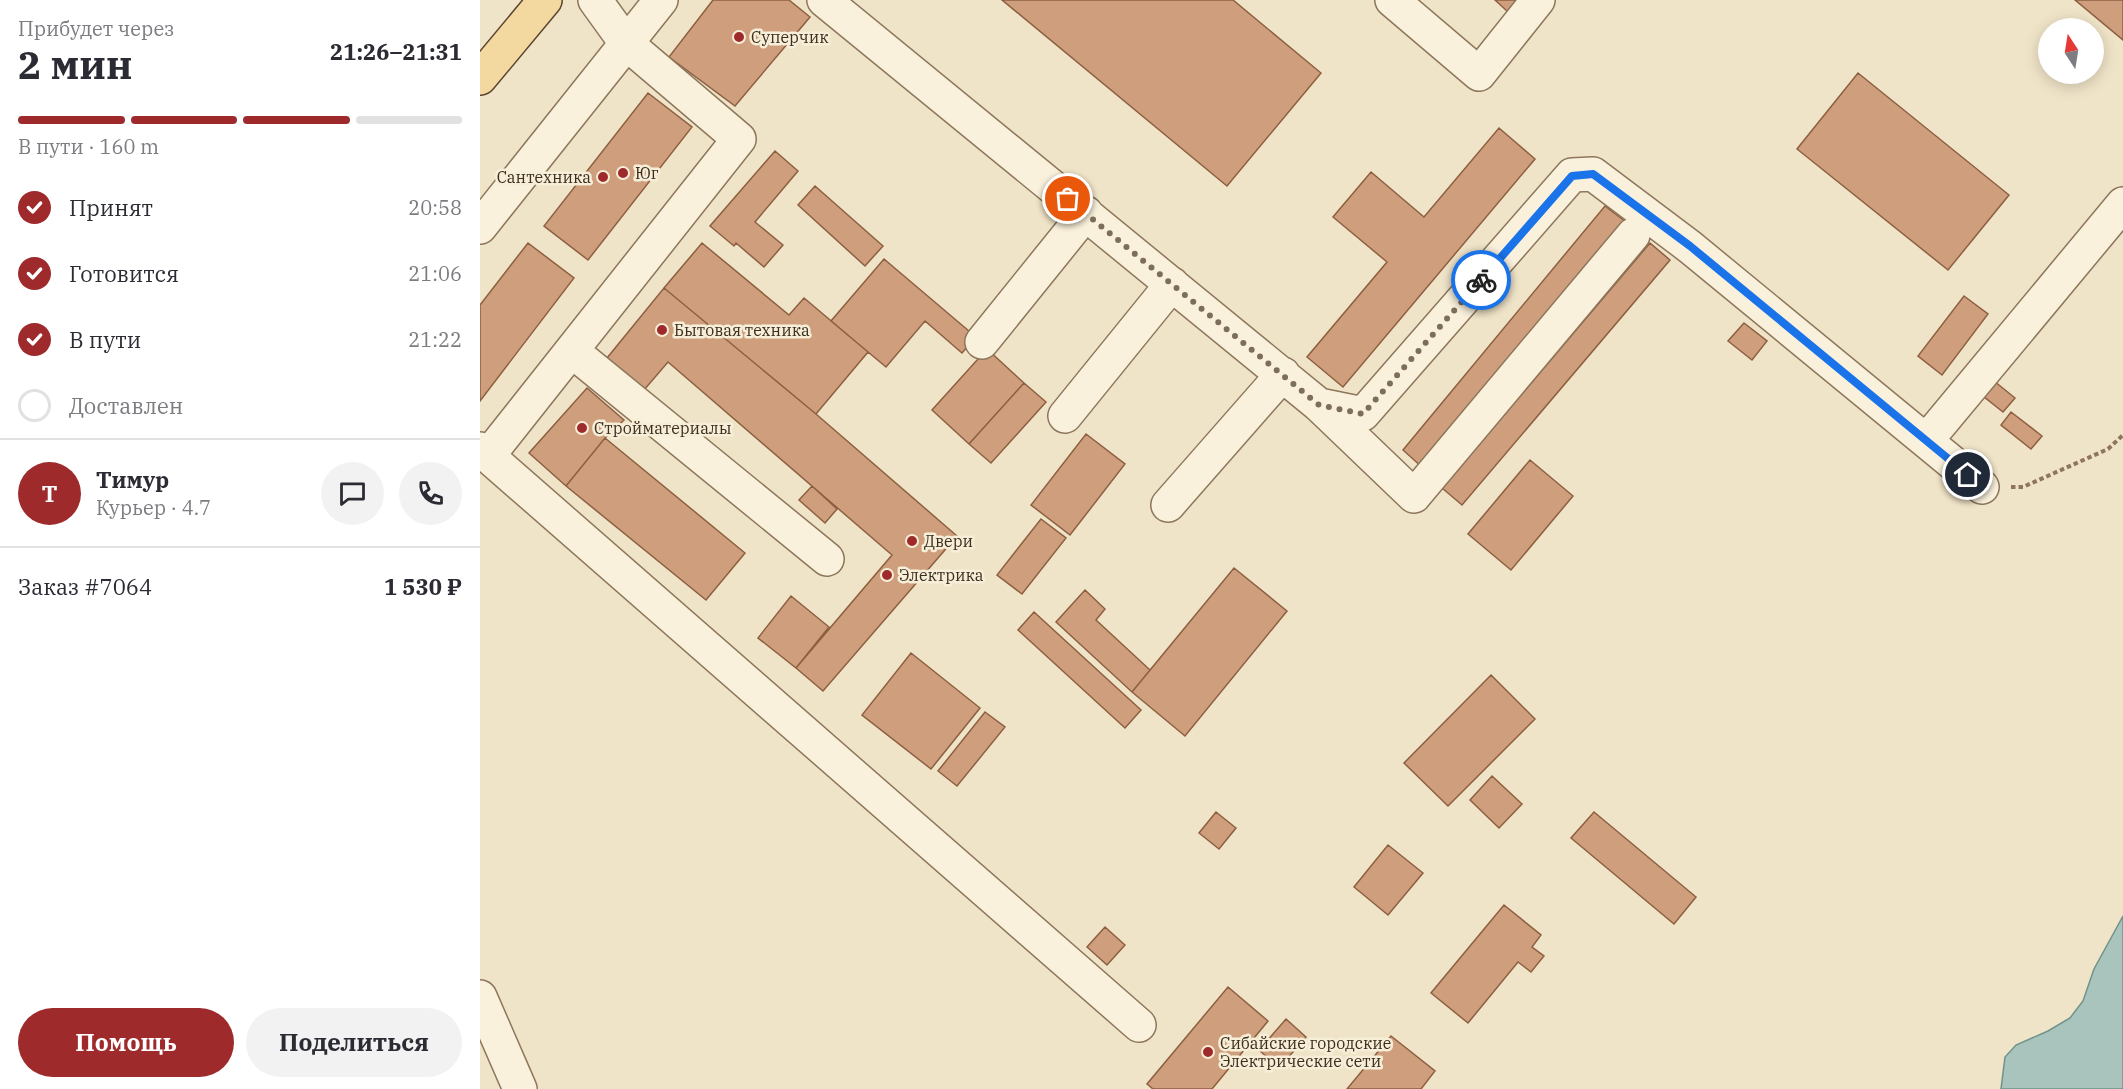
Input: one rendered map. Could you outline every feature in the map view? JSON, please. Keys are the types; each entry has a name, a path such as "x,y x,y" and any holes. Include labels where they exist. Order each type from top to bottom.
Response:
{"main road":[{"path":"480,78 545,0"}],"lane":[{"path":"595,0 626,43 739,139 572,351 484,453 1139,1025"},
{"path":"480,227 661,0"},
{"path":"824,0 1283,374 1319,405 1414,496 1633,235"},
{"path":"1392,0 1479,74 1538,0"},
{"path":"1319,405 1363,414 1572,176 1593,174 1690,246 1982,487"},
{"path":"1926,441 2123,204"},
{"path":"982,342 1086,213"},
{"path":"1065,416 1172,284"},
{"path":"572,351 827,559"},
{"path":"1168,505 1283,374"},
{"path":"480,997 520,1089"}],"path":[{"path":"1982,487 2024,487 2108,449 2123,435"}],"water":[{"path":"2123,916 2123,1089 2001,1089 2005,1057 2016,1045 2070,1018 2083,1001 2094,969"}],"building":[{"name":"Суперчик","path":"713,0 789,0 810,17 735,106 669,57"},
{"path":"1002,0 1233,0 1321,73 1227,186"},
{"path":"1495,0 1517,0 1508,12"},
{"path":"2075,0 2123,0 2123,40 2104,24 2104,18 2097,18"},
{"path":"1858,73 2009,195 1948,270 1797,149"},
{"path":"648,93 692,127 588,260 544,226"},
{"path":"1499,128 1535,159 1343,387 1307,357 1387,262 1333,217 1371,172 1424,217"},
{"path":"775,151 798,171 755,222 783,245 764,267 736,243 734,246 710,226"},
{"path":"815,186 883,246 865,266 798,205"},
{"path":"1605,206 1626,222 1423,468 1403,450"},
{"path":"528,243 574,278 480,401 480,305"},
{"path":"702,243 789,315 804,298 868,352 816,414 664,288"},
{"path":"1650,243 1670,260 1462,505 1442,488"},
{"path":"884,259 976,337 962,353 925,321 886,367 831,321"},
{"path":"664,288 816,414 957,536 823,691 796,668 892,555 668,362 644,390 607,358"},
{"path":"1964,296 1988,314 1942,375 1918,356"},
{"path":"1744,323 1767,341 1752,360 1728,341"},
{"path":"987,349 1024,383 969,444 932,410"},
{"path":"1994,381 2015,398 2003,412 1983,396"},
{"path":"1024,383 1046,402 991,463 969,444"},
{"path":"587,388 624,420 605,438 566,486 529,453"},
{"path":"2011,412 2042,436 2031,449 2001,425"},
{"path":"1086,434 1125,464 1070,535 1031,505"},
{"path":"605,438 745,553 706,600 566,486"},
{"path":"1530,460 1573,496 1511,570 1468,534"},
{"path":"812,486 837,509 825,523 799,500"},
{"path":"1041,519 1066,538 1022,594 997,575"},
{"path":"1234,568 1287,611 1185,736 1132,692"},
{"path":"1085,590 1105,609 1096,620 1150,670 1132,692 1056,622"},
{"path":"791,596 829,627 796,668 758,638"},
{"path":"1034,612 1141,710 1125,728 1018,630"},
{"path":"911,653 980,708 931,769 862,715"},
{"path":"1491,675 1535,719 1448,806 1404,763"},
{"path":"985,712 1005,727 957,786 938,771"},
{"path":"1492,776 1522,804 1499,828 1470,800"},
{"path":"1216,812 1236,828 1219,849 1199,833"},
{"path":"1594,812 1696,897 1674,924 1571,838"},
{"path":"1388,845 1423,873 1388,915 1354,887"},
{"path":"1504,905 1541,935 1532,947 1544,956 1531,972 1518,962 1468,1023 1431,993"},
{"path":"1105,927 1125,945 1107,965 1087,947"},
{"name":"Сибайские городские Электрические сети","path":"1228,987 1268,1021 1212,1089 1153,1089 1147,1084"},
{"path":"1286,1019 1306,1037 1279,1068 1259,1050"},
{"path":"1391,1036 1435,1071 1421,1089 1347,1089"}],"way so far":[{"path":"1068,199 1319,405 1363,414 1481,280"}],"place":[{"name":"Суперчик","path":"739,37"},
{"name":"Юг","path":"623,173"},
{"name":"Сантехника","path":"603,177"},
{"name":"Бытовая техника","path":"662,330"},
{"name":"Стройматериалы","path":"582,428"},
{"name":"Двери","path":"912,541"},
{"name":"Электрика","path":"887,575"},
{"name":"Сибайские городские Электрические сети","path":"1208,1052"}],"route":[{"path":"1481,280 1572,176 1593,174 1690,246 1968,475"}]}
